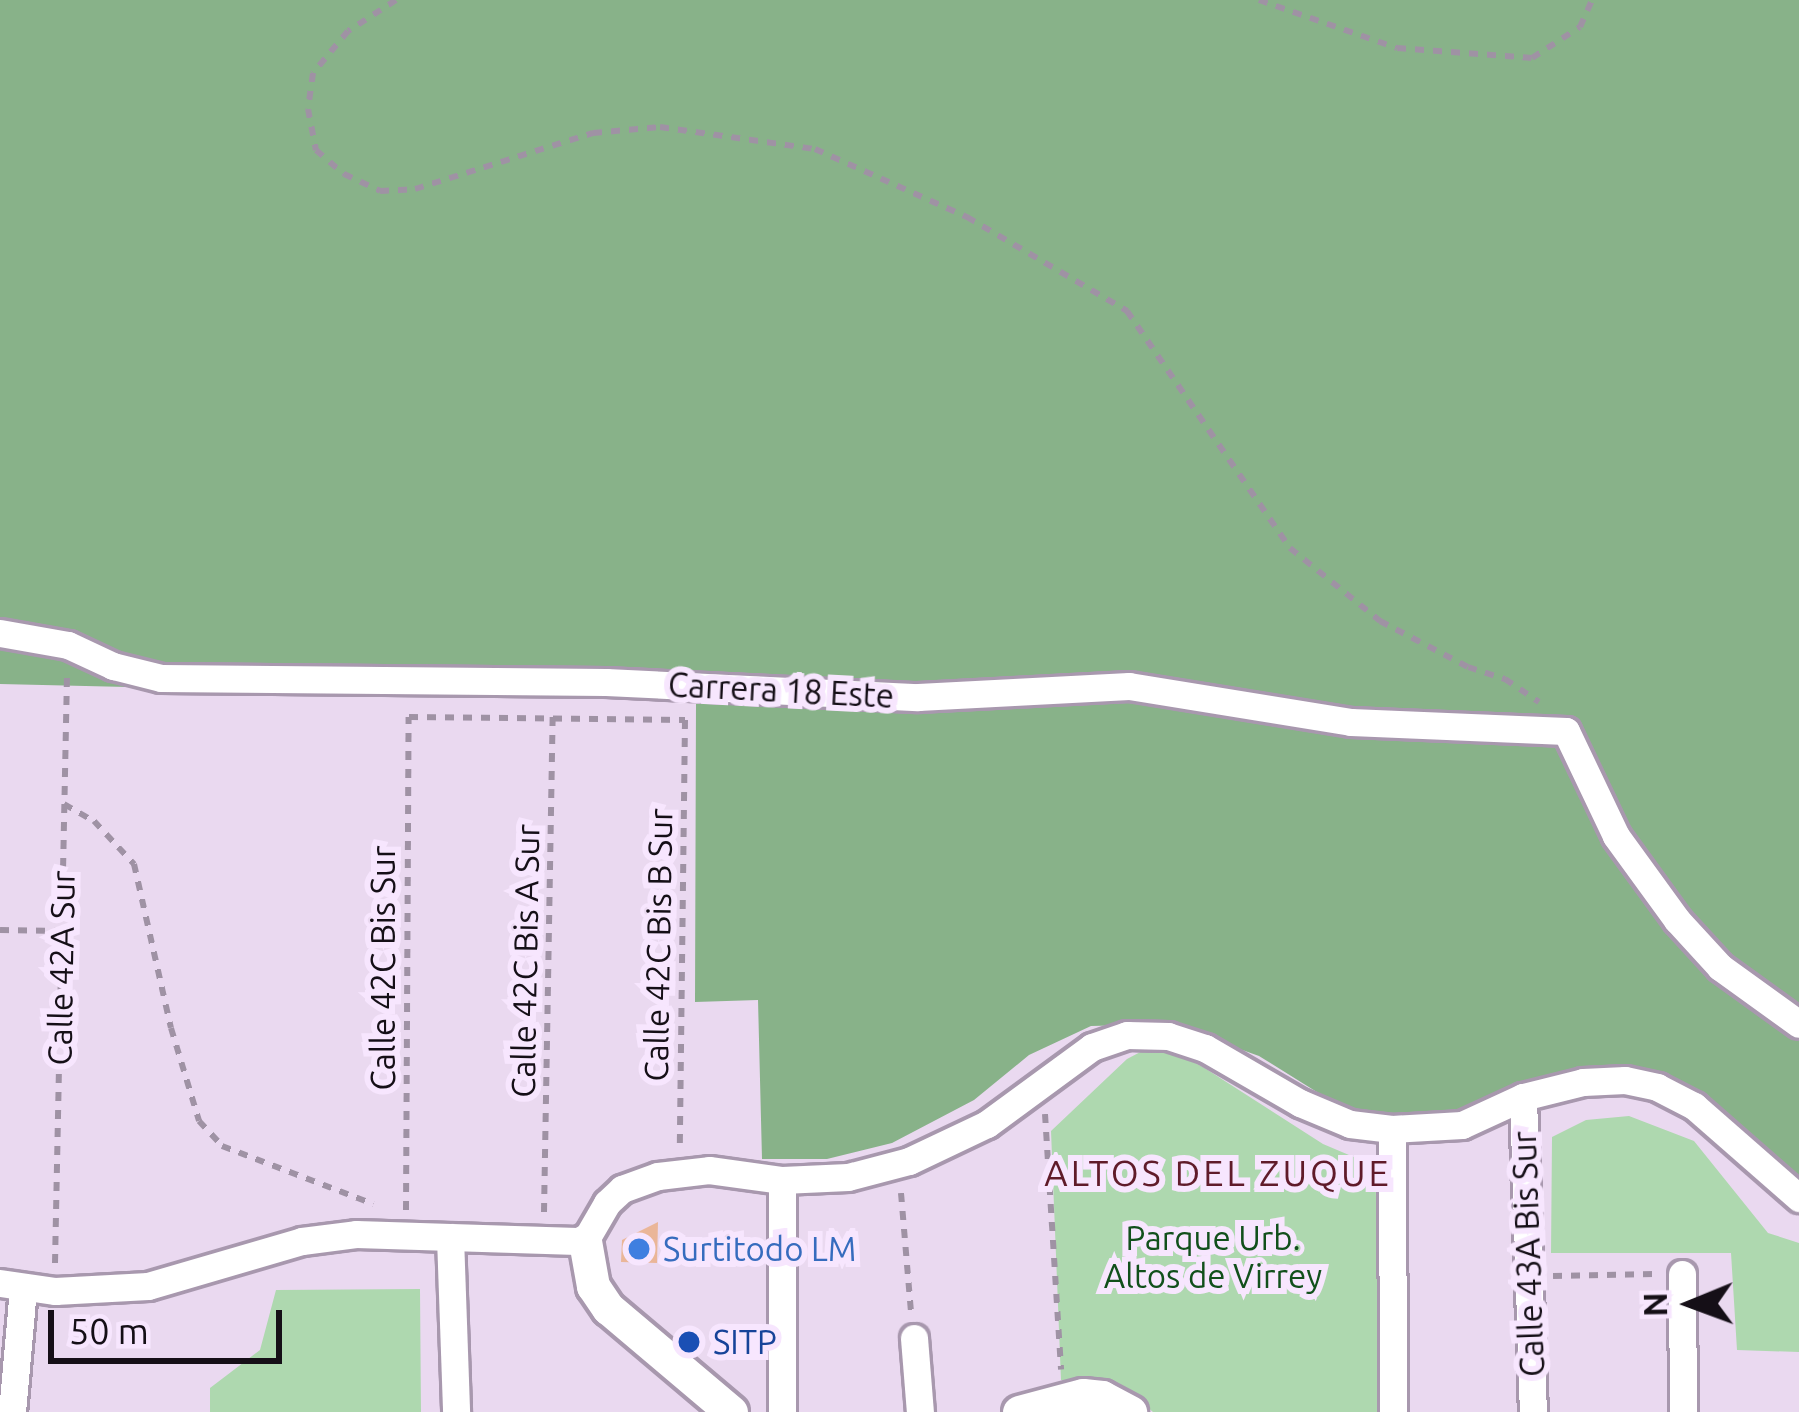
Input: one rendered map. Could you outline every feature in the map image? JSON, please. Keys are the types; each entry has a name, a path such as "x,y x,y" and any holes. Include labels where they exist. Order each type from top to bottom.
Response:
{"street":[{"name":"Carrera 18 Este","path":"0,634 68,645 112,666 161,678 554,682 918,697 1129,686 1351,722 1566,731"},
{"path":"1566,731 1616,836 1677,920 1720,968 1799,1024"},
{"path":"730,1412 608,1307 592,1286 585,1241 594,1220 622,1189 679,1171 782,1180 848,1177 898,1165 987,1124 1092,1047 1127,1035 1168,1036 1205,1048 1300,1103 1350,1124 1392,1129 1462,1125 1523,1097 1583,1082 1625,1080 1657,1087 1694,1106 1799,1198"},
{"name":"Calle 43A Bis Sur","path":"1523,1097 1533,1412"},
{"path":"1392,1129 1393,1412"},
{"path":"782,1180 782,1412"},
{"path":"12,1412 12,1286 55,1291 148,1286 302,1241 356,1234 585,1241"},
{"path":"450,1237 456,1412"},
{"path":"1682,1274 1683,1412"},
{"path":"914,1339 920,1412"},
{"path":"1019,1412 1062,1397 1102,1397 1130,1412"}],"path":[{"path":"396,0 348,31 313,73 308,110 316,150 344,173 380,190 415,189 592,134 660,127 815,149 923,197 1127,310 1290,548 1380,621 1468,667 1505,679 1541,703 1566,731"},
{"path":"1259,0 1397,48 1532,58 1580,27 1592,0"},
{"name":"Calle 42A Sur","path":"55,1291 68,645"},
{"name":"Calle 42C Bis A Sur","path":"544,1240 554,682"},
{"name":"Calle 42C Bis Sur","path":"64,804 94,821 134,864 171,1028 199,1121 222,1146 332,1184 406,1220 409,717 553,718"},
{"name":"Calle 42C Bis B Sur","path":"553,718 685,720 679,1171"},
{"path":"0,930 62,931"},
{"path":"1043,1086 1062,1397"},
{"path":"898,1165 914,1339"},
{"path":"1532,1276 1682,1274"}],"green space":[{"path":"0,0 1799,0 1799,1178 1709,1099 1641,1072 1516,1090 1428,1121 1352,1114 1259,1056 1170,1024 1091,1026 1029,1055 974,1100 892,1143 827,1159 762,1159 758,1000 695,1002 696,700 0,684"},
{"name":"Parque Urb. Altos de Virrey","path":"1148,1048 1172,1051 1203,1067 1323,1144 1375,1166 1383,1412 1153,1412 1128,1391 1061,1380 1051,1131 1127,1059"},
{"path":"1629,1116 1694,1141 1768,1233 1799,1243 1799,1352 1737,1350 1731,1253 1551,1253 1552,1137 1586,1120"},
{"path":"420,1289 421,1412 210,1412 210,1388 260,1350 276,1290"}],"building":[{"path":"658,1222 657,1263 621,1262 622,1240"}],"place":[{"name":"Surtitodo LM","path":"639,1249"},
{"name":"SITP","path":"689,1342"}],"district":[{"name":"ALTOS DEL ZUQUE","path":"1218,1173"}]}
